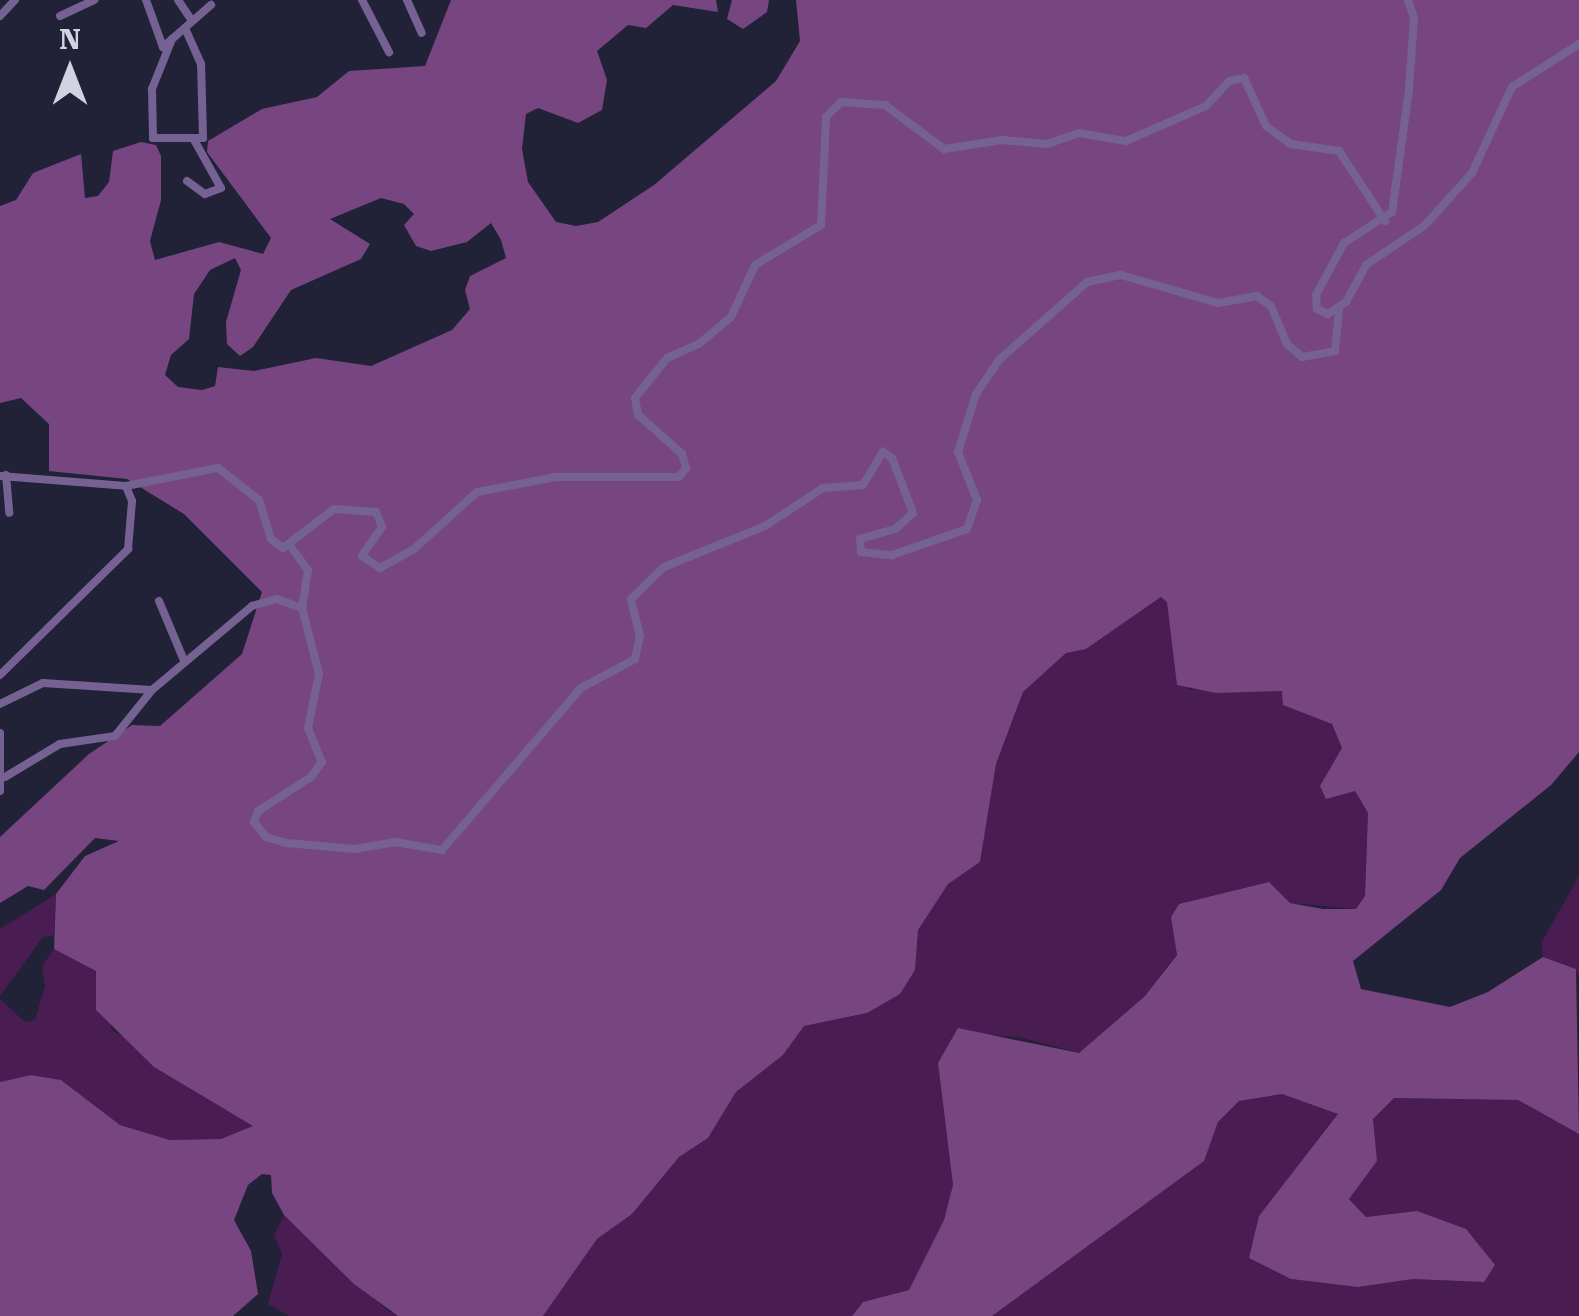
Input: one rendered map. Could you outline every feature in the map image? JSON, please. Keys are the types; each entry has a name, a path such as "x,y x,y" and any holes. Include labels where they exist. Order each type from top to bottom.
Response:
{"street":[{"path":"0,16 15,0"},
{"path":"60,16 94,0"},
{"path":"146,0 163,47 211,5"},
{"path":"172,39 152,89 154,138 203,138 200,64 178,0"},
{"path":"362,0 389,52"},
{"path":"407,0 422,34"},
{"path":"1385,221 1409,90 1414,18 1408,0"},
{"path":"9,512 3,475 126,486 218,468 264,506 272,543 292,547 308,570 302,608 318,657 308,728 322,762 311,778 258,811 257,828 294,844 355,849 395,842 442,850 580,688 635,659 640,636 631,599 664,567 765,526 823,488 863,486 884,452 892,458 913,512 895,530 860,539 860,552 892,555 967,529 977,500 958,452 976,394 999,360 1087,282 1122,275 1218,303 1258,296 1272,306 1290,349 1302,357 1335,352 1339,310 1366,264 1424,225 1472,173 1512,87 1579,44"},
{"path":"292,547 328,512 369,510 382,527 362,556 380,568 414,549 477,492 556,478 682,474 682,454 638,415 635,398 667,358 700,343 731,317 756,265 822,225 828,189 826,117 837,103 884,105 944,149 1002,140 1048,144 1078,134 1126,141 1209,104 1229,80 1244,78 1266,126 1292,144 1339,151 1385,221"},
{"path":"187,180 205,194 222,188 193,138"},
{"path":"1339,310 1322,312 1315,303 1331,266 1344,243 1385,221"},
{"path":"0,675 128,549 132,501 126,486"},
{"path":"5,777 60,744 115,736 183,658 258,602 277,599 302,608"},
{"path":"160,601 183,658"},
{"path":"0,704 44,682 152,690"},
{"path":"0,733 5,777 0,792"}],"shaded area":[{"path":"451,0 716,0 718,12 673,5 646,28 628,25 597,51 607,80 602,110 578,123 538,108 526,114 522,149 528,182 556,222 576,226 598,222 654,185 776,81 800,41 796,0 1579,0 1579,752 1551,785 1460,858 1441,890 1353,961 1361,989 1450,1007 1488,992 1543,957 1576,969 1579,1134 1518,1100 1394,1098 1373,1119 1377,1161 1349,1199 1366,1217 1417,1211 1466,1229 1495,1265 1484,1282 1413,1279 1358,1287 1291,1279 1249,1258 1259,1216 1338,1114 1282,1094 1239,1101 1218,1122 1204,1161 992,1316 852,1316 863,1302 909,1290 944,1220 953,1185 938,1063 958,1028 1079,1053 1145,996 1177,955 1171,917 1179,904 1269,882 1290,903 1323,909 1356,909 1365,896 1368,813 1355,791 1326,799 1320,786 1342,748 1332,724 1283,705 1282,691 1216,693 1177,685 1167,602 1161,597 1086,649 1066,653 1023,692 996,764 980,862 948,884 918,930 915,970 900,994 867,1013 804,1026 783,1055 736,1092 708,1138 679,1157 632,1214 597,1239 543,1316 398,1316 354,1284 284,1215 272,1193 271,1175 262,1174 248,1185 234,1220 251,1251 258,1294 233,1316 0,1316 0,1082 31,1075 61,1080 120,1125 170,1140 221,1139 253,1126 154,1067 96,1010 96,971 54,949 56,894 85,856 119,841 95,838 44,890 28,886 0,903 0,837 89,754 132,725 160,726 242,654 262,592 184,514 127,479 49,471 49,424 21,398 0,403 0,206 16,200 33,173 81,154 85,198 98,196 109,182 113,151 141,142 156,145 161,156 161,200 150,241 155,260 219,242 263,254 271,238 207,152 208,141 262,109 317,97 349,71 425,66","holes":["381,198 404,204 414,214 404,225 416,246 431,251 467,242 491,223 501,240 506,258 470,276 465,290 470,309 452,330 371,366 316,358 254,371 218,367 215,386 202,390 178,387 165,375 171,355 189,339 194,294 210,270 235,258 241,270 226,322 227,344 240,356 253,347 291,290 361,259 370,244 330,219"]},
{"path":"732,0 769,0 767,12 743,29 727,19"},
{"path":"1161,597 1167,598 1188,689 1282,691 1332,724 1342,747 1327,798 1355,791 1368,813 1365,896 1356,909 1290,903 1269,882 1179,904 1171,917 1177,954 1145,996 1079,1053 1019,1037 977,1034 938,1063 953,1185 944,1220 909,1290 863,1302 852,1316 543,1316 597,1239 632,1214 679,1157 708,1138 736,1092 783,1055 804,1026 867,1013 915,970 917,930 948,884 980,862 996,764 1023,692 1065,653 1086,649"},
{"path":"1579,876 1579,978 1576,969 1543,957 1541,943"},
{"path":"56,894 54,935 43,937 0,996 0,929"},
{"path":"54,949 97,971 112,1030 137,1044 154,1067 254,1126 221,1139 170,1140 120,1125 61,1080 31,1075 0,1082 0,999 25,1022 35,1020 45,986 42,966"},
{"path":"1282,1094 1338,1114 1291,1279 1358,1287 1413,1279 1483,1282 1417,1211 1366,1217 1349,1198 1377,1161 1373,1118 1393,1098 1518,1100 1579,1134 1579,1316 992,1316 1203,1161 1218,1122 1239,1101"},
{"path":"284,1215 398,1316 289,1316 268,1304 282,1254 274,1235"}]}
